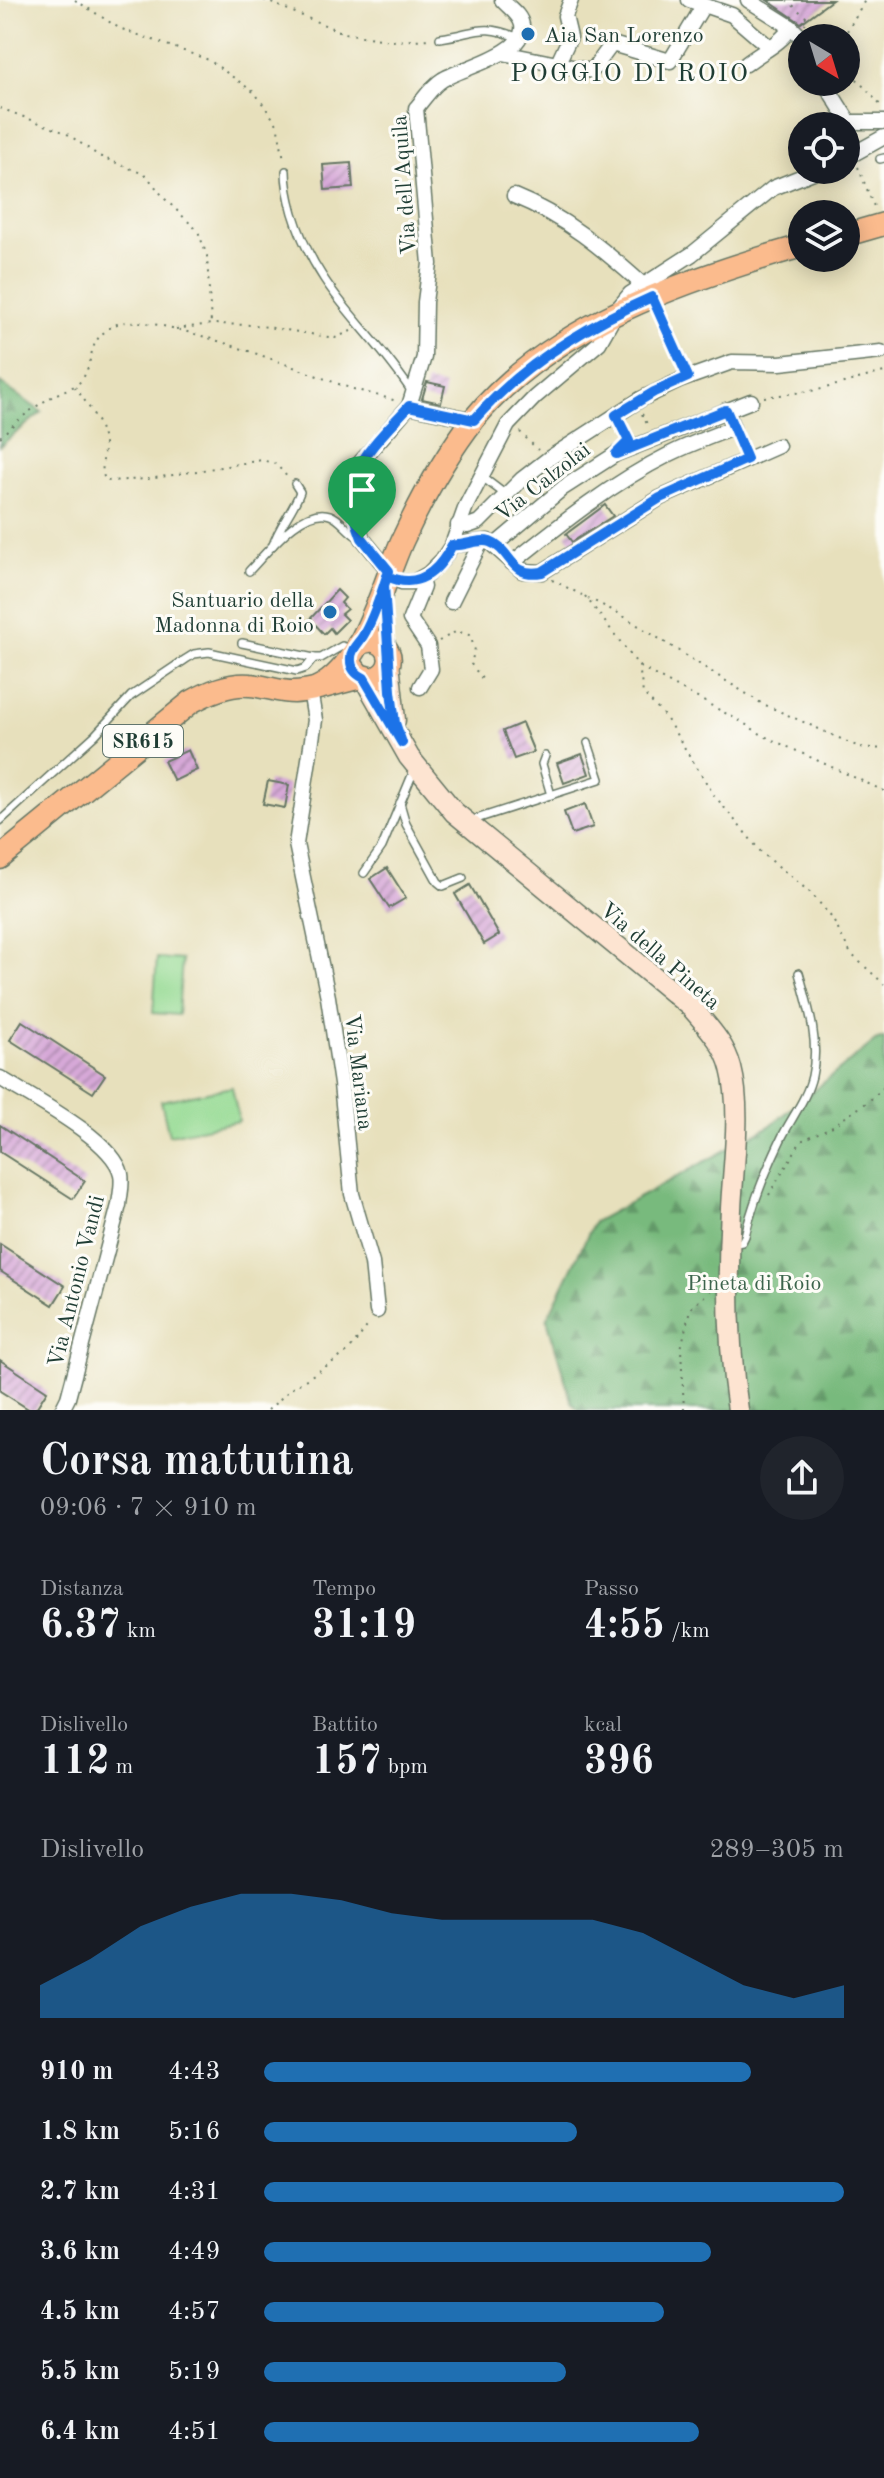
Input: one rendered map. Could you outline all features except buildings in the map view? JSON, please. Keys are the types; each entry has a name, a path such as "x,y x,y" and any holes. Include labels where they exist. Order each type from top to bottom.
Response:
{"main road":[{"path":"860,226 880,214"},
{"path":"313,689 339,672 355,649 371,623 386,577 415,515 474,420 496,395 530,368 647,291 788,250"},
{"path":"386,577 388,656"},
{"path":"355,649 372,640 388,656"},
{"path":"355,649 352,666 362,677"},
{"name":"SR615","path":"0,858 191,702 208,693 238,685 279,691 313,689 362,677 373,679 381,675 388,656"},
{"name":"Via della Pineta","path":"388,656 395,723 402,743"},
{"name":"Via della Pineta","path":"362,677 415,766 465,823 692,1008 721,1042 731,1066 736,1096 729,1273 731,1366 738,1410"}],"street":[{"path":"502,0 518,16 523,29 519,38"},
{"path":"557,65 570,37 565,16 571,0"},
{"path":"748,0 788,27"},
{"path":"503,53 592,71 612,44 670,61 696,3 732,15 768,46"},
{"path":"746,64 768,46 788,37"},
{"name":"Via dell'Aquila","path":"386,577 362,538 355,511 354,487 358,465 411,400 424,357 425,302 430,264 416,108 440,80 503,53 519,38"},
{"path":"833,96 849,122 884,122"},
{"path":"860,151 884,137"},
{"path":"514,196 542,207 584,235 647,291 773,188 788,182"},
{"path":"386,577 405,582 420,579 440,563 452,545 481,476 510,422 542,390 599,343 616,314"},
{"path":"458,525 468,526 479,522 548,459 635,403 688,377 732,362 780,363 881,352"},
{"path":"411,400 474,420"},
{"name":"Via Calzolai","path":"488,544 563,488 616,454 751,401"},
{"path":"512,563 581,508 637,472 685,447 733,428 726,410"},
{"path":"452,545 488,544 525,572 542,572 660,498 778,446"},
{"path":"451,602 488,544"},
{"path":"420,579 423,587 410,619 426,643 431,671 420,687"},
{"name":"Via Mariana","path":"313,689 315,716 296,844 328,997 352,1194 372,1263 377,1311"},
{"name":"Via Antonio Vandi","path":"0,1078 96,1139 116,1160 121,1174 119,1205 68,1398 62,1410"}],"lane":[{"path":"440,38 490,28 519,38"},
{"path":"286,171 286,184 295,217 314,265 357,325 391,361 411,400"},
{"path":"616,415 629,441 616,454"},
{"path":"481,476 506,495"},
{"path":"272,547 300,492 295,484"},
{"path":"249,571 294,526 317,513 337,519 355,536 362,538"},
{"path":"242,643 314,658 321,658 342,646 355,649"},
{"path":"0,821 95,735 131,696 194,654 209,652 297,671 306,668 314,658"},
{"path":"465,823 600,779 588,743"},
{"path":"545,756 542,764 551,795"},
{"path":"364,873 382,847 415,766"},
{"path":"400,803 406,824 438,882 443,886 463,878"},
{"path":"729,1245 742,1242 745,1236 756,1197 781,1140 807,1092 812,1075 812,1026 799,973"}],"path":[{"path":"75,0 119,28 209,60 255,93 277,124 286,171"},
{"path":"264,0 344,33 392,41 440,38"},
{"path":"851,24 865,0"},
{"path":"860,81 884,109"},
{"path":"0,108 66,133 99,156 146,175 165,199 198,231 207,256 211,324"},
{"path":"860,177 880,214"},
{"path":"647,291 688,377"},
{"path":"0,437 37,405 83,378 92,347 99,337 118,323 135,320 255,353 345,386 411,400"},
{"path":"175,329 211,324 255,325 335,338 357,325"},
{"path":"751,401 818,390 884,372"},
{"path":"74,386 100,428 104,442 103,476 106,481 162,477 262,460 276,464 295,484"},
{"path":"635,403 654,438"},
{"path":"510,422 548,459"},
{"path":"542,572 620,614 761,703 859,747 884,749"},
{"path":"585,596 639,666 764,736 884,791"},
{"path":"426,643 436,642 457,631 469,635 475,648 471,664 483,680"},
{"path":"639,666 643,693 666,718 714,795 761,852 812,894 832,918 851,954 884,984"},
{"path":"768,1197 801,1141 831,1127 884,1087"},
{"path":"684,1410 681,1349 690,1309 729,1273"},
{"path":"268,1410 291,1389 348,1352 361,1338 377,1311"}],"green space":[{"path":"0,383 42,412 0,446"},
{"path":"157,958 182,960 178,1015 153,1013"},
{"name":"Pineta di Roio","path":"884,1038 884,1410 579,1410 572,1403 547,1319 594,1222 770,1126 875,1041"},
{"path":"232,1087 239,1121 169,1135 161,1101"}],"place":[{"name":"Aia San Lorenzo","path":"528,34"},
{"name":"Santuario della Madonna di Roio","path":"330,612"}],"district":[{"name":"POGGIO DI ROIO","path":"630,72"}],"route":[{"path":"362,538 355,511 354,487 358,465 409,406 474,420 503,390 545,357 601,322 652,297 688,377 654,392 616,415 629,441 616,454 726,410 747,459 660,498 542,572 520,570 496,546 484,541 465,546 452,545 433,570 417,581 402,582 387,576 384,585 386,647 390,660 395,723 402,743 364,678 356,673 351,663 352,652 371,623 385,581 389,571 362,538"}]}
